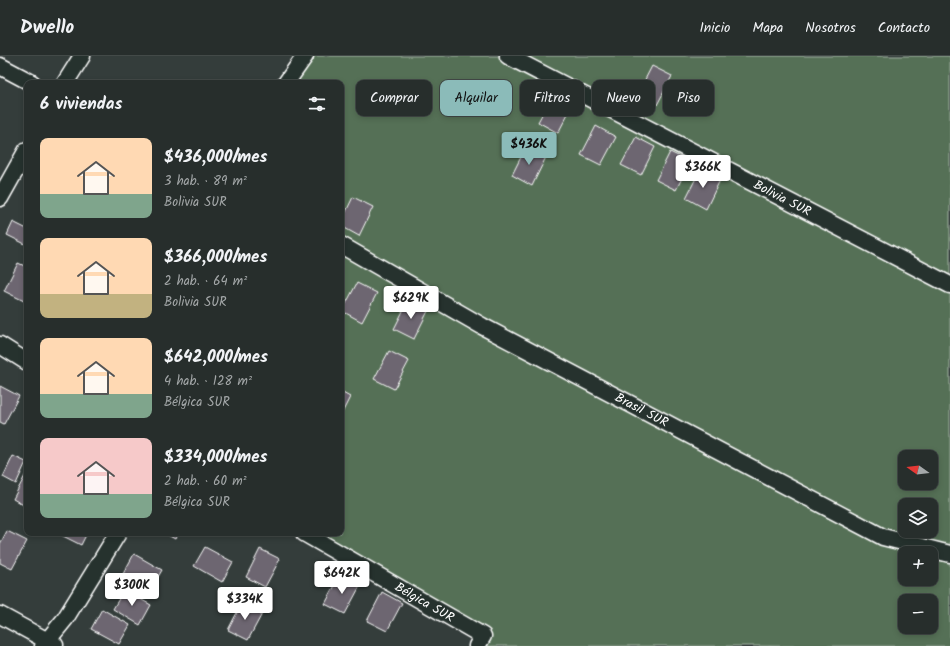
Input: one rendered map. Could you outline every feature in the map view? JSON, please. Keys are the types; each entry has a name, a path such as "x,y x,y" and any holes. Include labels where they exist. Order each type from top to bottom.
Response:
{"street":[{"path":"68,80 82,56"},
{"path":"288,80 305,56"},
{"name":"Bolivia SUR","path":"508,56 950,285"},
{"path":"0,66 26,80"},
{"path":"0,198 24,155"},
{"name":"Brasil SUR","path":"344,247 482,326 883,537 950,554"},
{"path":"0,345 24,360"},
{"path":"0,616 49,644 116,536"},
{"name":"Bélgica SUR","path":"309,536 480,641"}],"green space":[{"path":"305,56 950,56 950,646 477,646 483,636 309,536 344,536 344,80 288,80"}],"building":[{"path":"652,66 672,76 670,80 663,80 663,93 657,105 655,104 655,80 645,80"},
{"path":"541,116 567,116 558,133 538,122"},
{"path":"596,126 616,137 601,165 581,155"},
{"path":"636,137 655,147 641,175 621,165"},
{"path":"526,147 546,157 532,186 512,175"},
{"path":"670,152 690,162 676,190 656,180"},
{"path":"700,170 720,180 706,209 686,198"},
{"path":"353,197 373,207 359,236 344,228 344,216"},
{"path":"13,222 24,228 24,244 7,235"},
{"path":"18,263 24,266 24,301 4,291"},
{"path":"357,283 377,293 362,322 344,312 344,307"},
{"path":"408,301 428,311 414,339 394,329"},
{"path":"389,351 409,361 394,389 374,379"},
{"path":"0,386 19,396 4,424 0,422"},
{"path":"344,394 350,397 344,409"},
{"path":"13,456 24,461 24,466 16,484 3,477"},
{"path":"24,478 24,505 13,499"},
{"path":"7,531 27,541 12,569 0,563 0,544"},
{"path":"63,536 86,536 81,545"},
{"path":"170,536 176,536 175,539"},
{"path":"205,547 233,562 222,582 194,566"},
{"path":"260,549 280,559 265,587 246,577"},
{"path":"134,554 162,570 151,589 123,574"},
{"path":"340,576 360,586 345,614 325,604"},
{"path":"124,590 151,605 140,625 113,609"},
{"path":"382,592 402,603 387,631 367,621"},
{"path":"243,601 263,612 248,640 228,630"},
{"path":"102,609 130,625 119,644 91,629"}]}
